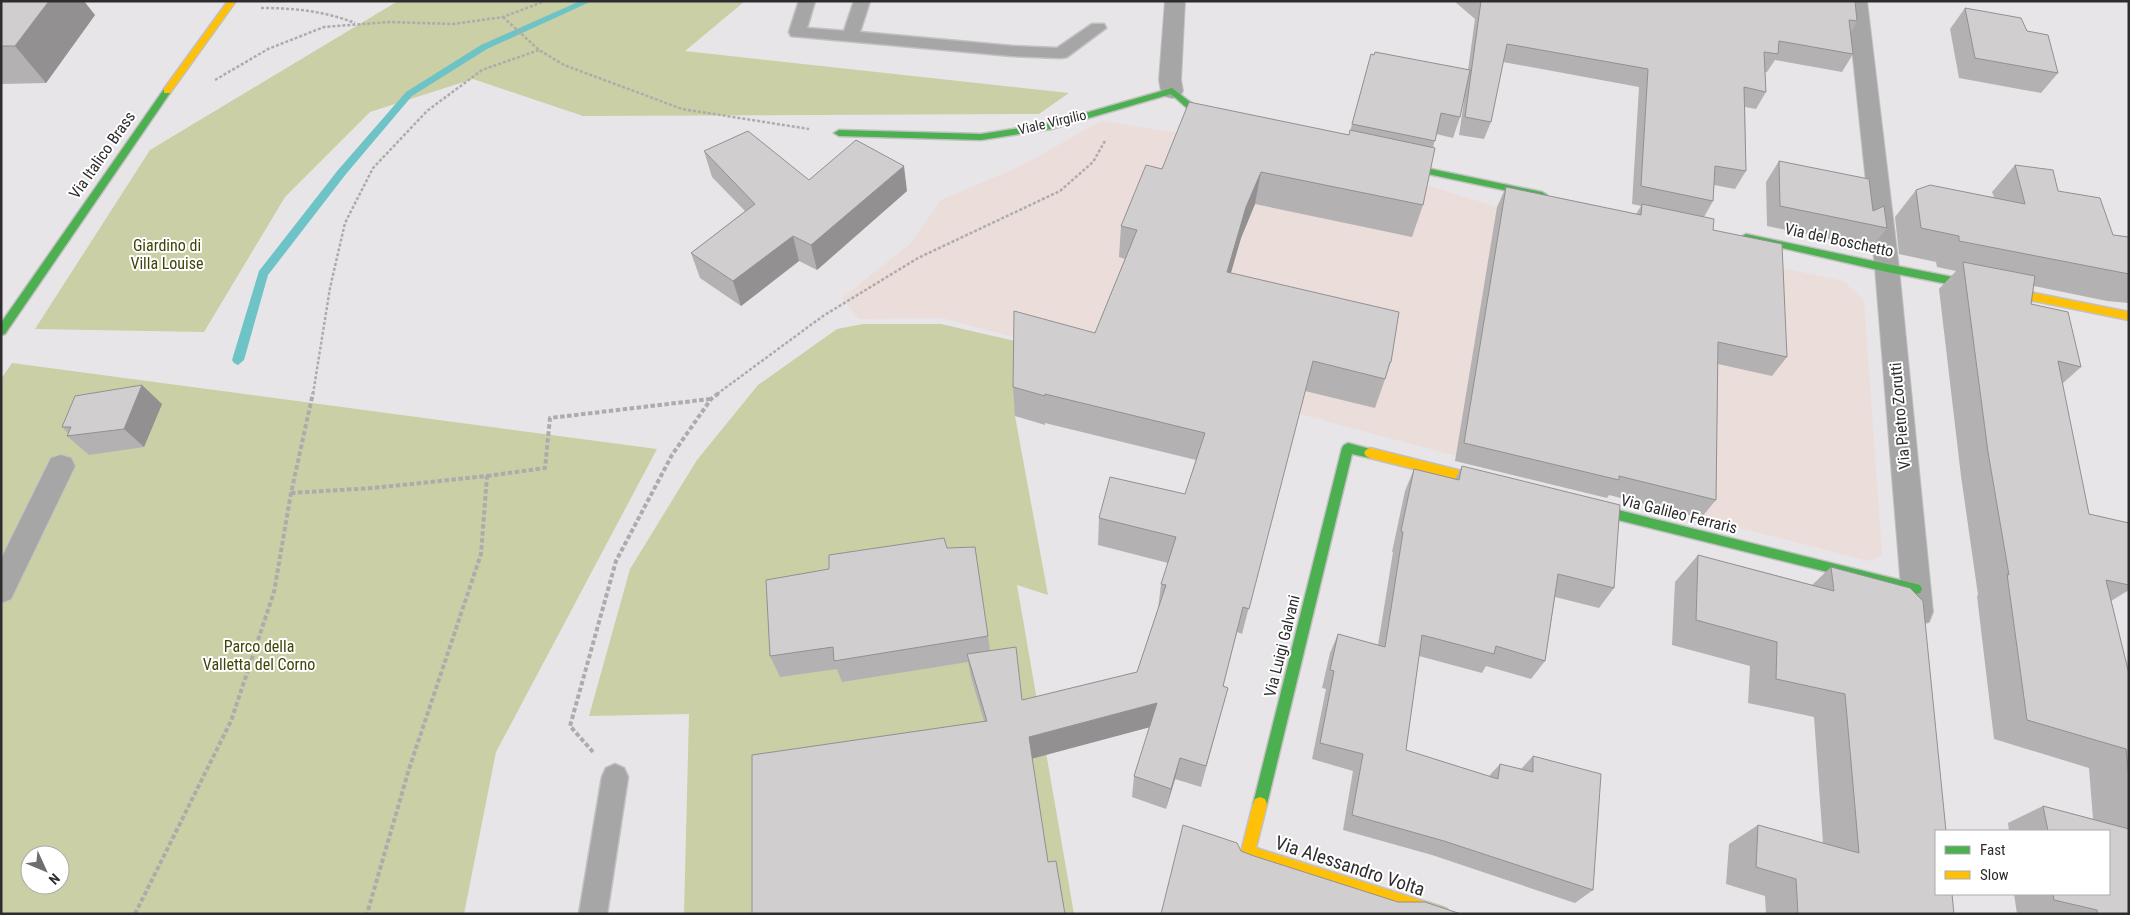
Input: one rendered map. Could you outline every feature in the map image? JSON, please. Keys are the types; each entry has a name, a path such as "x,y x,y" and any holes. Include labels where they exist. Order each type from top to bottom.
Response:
{"street":[{"name":"Via Italico Brass","path":"1,331 135,135 232,1"},
{"path":"1175,1 1170,80 1172,91 1204,118 1228,127"},
{"name":"Via Pietro Zorutti","path":"1857,1 1887,268 1921,638"},
{"name":"Viale Virgilio","path":"839,134 981,137 1051,126 1172,91"},
{"path":"1382,162 1556,198"},
{"name":"Via del Boschetto","path":"1731,234 1887,268 2129,316"},
{"name":"Via Luigi Galvani","path":"1248,852 1348,448 1502,486"},
{"path":"1,590 61,466"},
{"name":"Via Galileo Ferraris","path":"1569,503 1916,589"},
{"name":"Via Alessandro Volta","path":"1248,852 1442,914"}],"lane":[{"path":"807,1 797,32 1012,51 1061,53 1098,28"},
{"path":"850,37 862,1"},
{"path":"593,914 615,777"}],"path":[{"path":"209,84 268,49 324,27 389,22 453,24 503,17 546,1"},
{"path":"300,8 330,13 357,24"},
{"path":"503,17 538,50 564,65 682,109 839,134"},
{"path":"135,914 231,721 274,592 291,493 318,372 330,288 345,223 373,168 427,111 482,70 538,50"},
{"path":"615,777 570,726 616,561 672,455 710,399 823,316 918,258 1060,191 1093,162 1128,103"},
{"path":"291,493 373,488 545,468 550,418 710,399"},
{"path":"367,914 409,769 481,554 487,476"}],"shaded area":[{"path":"1101,121 1186,134 1423,184 1497,207 1843,281 1864,300 1882,555 1869,561 1456,456 942,318 859,319 842,298 910,244 941,200 1021,166"}],"green space":[{"name":"Giardino di Villa Louise","path":"398,1 745,1 685,51 1069,93 1039,114 583,116 473,79 370,112 285,197 204,332 35,329 150,150"},
{"path":"863,324 941,324 1015,341 1015,416 1048,595 1017,585 1074,914 684,914 689,714 589,716 630,569 697,460 758,385 837,329"},
{"name":"Parco della Valletta del Corno","path":"12,363 657,449 496,752 464,914 1,914 1,379"}],"building":[{"path":"1,1 49,1 15,46 1,46"},
{"path":"1481,1 1855,1 1857,21 1849,20 1853,54 1779,41 1778,54 1764,52 1766,92 1744,87 1746,171 1715,166 1713,201 1641,186 1648,69 1507,44 1491,122 1465,117"},
{"path":"1965,8 2021,18 2027,31 2048,35 2058,73 1975,58"},
{"path":"1375,52 1470,70 1460,117 1441,113 1435,141 1352,124 1371,54 1374,55"},
{"path":"1189,102 1349,135 1350,130 1435,148 1423,205 1261,172 1246,207 1227,272 1399,312 1391,362 1385,379 1313,361 1249,609 1243,607 1223,686 1228,688 1206,766 1180,758 1171,789 1134,776 1157,703 1029,737 1048,862 1056,861 1065,914 752,914 752,755 987,721 967,654 1016,647 1022,700 1137,672 1166,585 1161,584 1176,537 1099,518 1110,477 1185,494 1205,433 1013,387 1014,311 1095,333 1137,230 1121,226 1146,165 1162,169"},
{"path":"748,131 809,180 856,140 904,166 811,245 793,236 733,281 691,253 755,204 704,151"},
{"path":"1779,161 1869,179 1873,211 1884,206 1887,228 1780,206"},
{"path":"2015,165 2053,170 2058,191 2100,198 2113,235 2129,237 2129,274 1959,241 1959,236 1921,228 1916,190 1930,185 2025,204"},
{"path":"1506,187 1641,215 1642,204 1714,219 1713,230 1782,244 1787,357 1718,342 1716,500 1619,476 1619,480 1464,443"},
{"path":"1963,262 2035,276 2031,304 2068,312 2081,367 2058,361 2089,514 2129,523 2129,585 2106,580 2129,674 2129,779 2126,749 2027,720 2007,574 2009,575 1988,452"},
{"path":"142,385 124,429 67,436 71,427 62,427 75,396"},
{"path":"1462,466 1620,505 1614,588 1558,574 1545,661 1496,646 1494,654 1422,635 1406,750 1498,779 1500,764 1533,772 1533,756 1601,774 1593,890 1444,841 1352,815 1363,754 1320,743 1334,671 1330,670 1338,634 1385,647 1403,532 1401,531 1414,469 1459,480"},
{"path":"944,538 947,548 975,547 988,636 834,661 833,647 770,656 766,580 829,569 829,555"},
{"path":"1698,555 1834,591 1831,567 1910,588 1923,601 1946,830 1935,830 1935,895 1952,895 1954,914 1798,914 1796,879 1756,867 1758,825 1859,853 1845,694 1776,679 1777,642 1696,620"},
{"path":"2043,806 2129,829 2129,914 2098,914 2097,910 2054,900 2053,895 2110,895 2110,830 2048,830"},
{"path":"1183,825 1237,843 1241,851 1254,856 1398,902 1425,902 1461,914 1161,914"}],"waterway":[{"path":"238,360 263,274 342,172 409,94 484,47 588,1"}],"traffic: fast":[{"path":"1,331 167,91"},
{"path":"839,133 981,137 1051,126 1172,91 1204,117 1220,124"},
{"path":"1393,164 1542,195"},
{"path":"1746,237 1887,268 2034,297"},
{"path":"1260,804 1348,448 1370,453"},
{"path":"1582,506 1916,589"}],"traffic: slow":[{"path":"167,91 232,1"},
{"path":"2034,297 2129,316"},
{"path":"1370,453 1494,484"},
{"path":"1260,804 1248,852 1442,914"}]}
